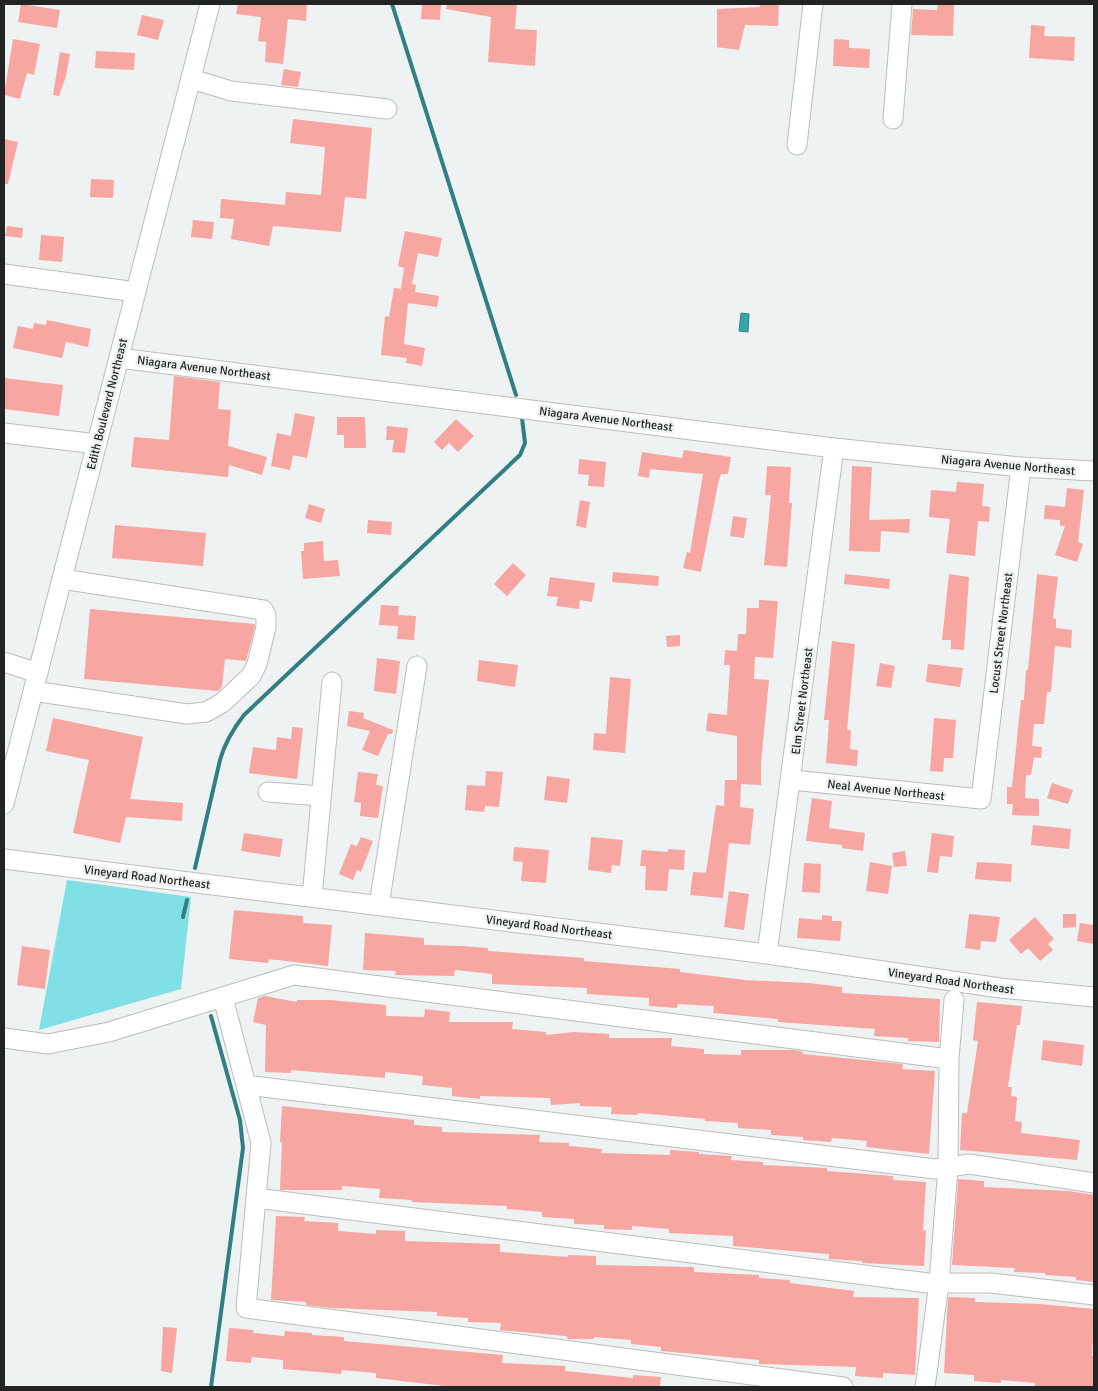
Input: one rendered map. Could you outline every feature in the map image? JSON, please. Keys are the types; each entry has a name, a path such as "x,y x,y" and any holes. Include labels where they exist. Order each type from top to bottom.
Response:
{"street":[{"name":"Edith Boulevard Northeast","path":"4,804 210,4"},
{"path":"797,145 813,4"},
{"path":"893,119 902,4"},
{"path":"192,79 231,90 388,109"},
{"path":"4,274 136,292"},
{"name":"Niagara Avenue Northeast","path":"118,358 834,448 1021,467 1094,471"},
{"path":"4,433 97,444"},
{"name":"Elm Street Northeast","path":"767,954 792,780 834,448"},
{"name":"Locust Street Northeast","path":"981,800 1021,467"},
{"path":"33,691 187,714 206,712 222,703 251,676 257,664 266,627 266,615 263,610 62,579"},
{"path":"4,662 38,673"},
{"path":"379,905 417,666"},
{"path":"312,897 332,682"},
{"name":"Neal Avenue Northeast","path":"792,780 981,800"},
{"path":"268,792 322,796"},
{"name":"Vineyard Road Northeast","path":"4,859 767,954 1000,988 1094,997"},
{"path":"4,1038 48,1044 109,1032 294,975 948,1059"},
{"path":"223,998 261,1143 246,1308 842,1387"},
{"path":"925,1387 939,1283 948,1167 948,1059 954,1000"},
{"path":"246,1085 935,1169 969,1164 1094,1183"},
{"path":"256,1198 939,1283 991,1283 1094,1295"}],"shaded area":[{"path":"741,313 749,314 748,332 739,331"},
{"path":"67,880 191,897 181,989 39,1030"}],"building":[{"path":"21,4 60,10 57,28 18,22"},
{"path":"238,4 307,4 306,21 288,19 283,64 265,62 266,42 258,41 261,17 236,14"},
{"path":"422,4 441,4 440,20 421,19"},
{"path":"447,4 517,4 515,29 537,30 535,66 488,62 491,17 446,9"},
{"path":"760,4 779,4 778,26 745,25 739,50 717,47 717,9 760,7"},
{"path":"938,4 954,4 953,36 911,35 913,9 937,10"},
{"path":"142,15 164,20 158,40 137,35"},
{"path":"1031,25 1045,26 1044,36 1075,37 1074,61 1029,58"},
{"path":"13,39 40,44 34,75 27,73 20,99 4,95"},
{"path":"834,39 849,40 849,48 870,49 869,68 833,66"},
{"path":"96,51 135,53 134,70 95,68"},
{"path":"60,52 70,54 66,76 59,96 53,95"},
{"path":"284,69 301,72 298,87 281,85"},
{"path":"293,119 372,128 366,199 345,197 341,232 273,226 269,246 231,239 234,219 220,218 221,199 285,205 286,192 321,195 325,147 290,143"},
{"path":"4,139 18,142 8,184 4,184"},
{"path":"91,179 114,180 113,198 90,197"},
{"path":"193,220 214,222 212,239 191,237"},
{"path":"7,226 23,228 22,238 5,236"},
{"path":"405,231 442,238 438,257 418,253 412,284 416,285 415,292 439,296 437,307 408,303 404,344 425,348 422,366 406,363 407,358 381,355 385,316 389,317 394,288 401,289 404,268 398,266"},
{"path":"41,235 64,237 62,262 39,260"},
{"path":"47,320 91,329 88,347 66,342 62,358 13,348 18,326 33,329 34,323 46,325"},
{"path":"174,376 220,382 218,409 231,410 228,446 267,457 262,475 229,465 228,477 131,467 134,437 169,440"},
{"path":"4,378 63,385 59,416 4,409"},
{"path":"295,413 315,417 307,458 293,455 290,470 271,466 277,433 291,436"},
{"path":"337,417 365,417 366,448 344,448 344,435 337,435"},
{"path":"456,419 474,436 458,452 449,443 442,450 434,442"},
{"path":"387,426 408,428 405,453 392,452 394,440 386,440"},
{"path":"684,450 731,457 728,474 721,474 718,484 701,572 683,568 687,552 690,553 703,474 650,469 649,478 638,476 642,452 682,458"},
{"path":"579,459 606,462 604,487 588,486 589,475 578,474"},
{"path":"767,466 791,467 789,503 792,503 787,567 764,565 771,495 765,495"},
{"path":"852,466 872,467 869,520 910,519 909,533 881,531 880,552 849,551"},
{"path":"957,482 984,484 982,506 990,507 989,522 978,521 975,556 946,553 950,519 929,517 931,490 956,492"},
{"path":"1067,488 1084,490 1078,542 1083,544 1077,562 1055,555 1065,526 1060,526 1060,520 1044,519 1045,505 1065,507"},
{"path":"580,500 590,502 586,528 576,526"},
{"path":"309,504 325,509 321,523 305,518"},
{"path":"733,516 747,518 744,538 730,536"},
{"path":"368,520 392,522 391,535 367,533"},
{"path":"115,525 206,533 203,566 112,558"},
{"path":"323,541 324,561 338,560 340,576 303,579 301,551 304,551 304,543"},
{"path":"513,563 526,575 507,596 494,584"},
{"path":"613,572 659,576 658,586 612,582"},
{"path":"845,574 890,579 889,589 844,584"},
{"path":"949,574 969,577 964,650 951,649 951,640 942,640"},
{"path":"1037,574 1058,577 1053,618 1056,619 1056,628 1072,630 1071,648 1055,646 1051,692 1047,692 1044,724 1034,724 1032,746 1042,747 1041,758 1034,757 1031,775 1026,775 1025,798 1039,799 1039,816 1012,815 1013,804 1007,804 1007,787 1012,787 1021,700 1024,700 1026,670 1028,670"},
{"path":"550,577 595,583 592,602 580,600 579,609 556,606 558,597 547,596"},
{"path":"759,600 778,601 773,658 755,657 754,679 769,680 761,763 761,785 741,784 740,807 754,809 750,845 729,843 723,898 690,895 693,872 706,873 716,805 724,806 725,780 737,780 737,736 706,731 708,713 727,715 730,665 724,665 725,650 737,651 738,634 746,634 747,608 759,608"},
{"path":"381,605 399,606 398,615 416,616 414,640 397,639 398,626 379,625"},
{"path":"90,609 255,624 255,626 246,661 225,659 222,687 218,691 84,679"},
{"path":"680,635 680,646 667,647 666,636"},
{"path":"832,641 855,644 847,730 851,730 850,749 858,750 857,766 826,763 829,720 824,720"},
{"path":"377,658 400,661 396,694 374,691"},
{"path":"479,660 518,665 515,687 477,681"},
{"path":"880,663 895,666 891,688 876,686"},
{"path":"928,664 963,668 960,687 926,682"},
{"path":"610,677 631,679 625,753 593,750 594,733 606,734"},
{"path":"349,711 364,713 363,718 393,730 392,734 388,734 378,756 362,750 370,731 347,726"},
{"path":"53,718 143,737 130,799 183,803 182,821 126,817 120,843 73,833 89,760 46,751"},
{"path":"934,718 956,720 953,758 944,758 943,772 930,771"},
{"path":"292,727 303,728 297,779 249,773 253,747 276,750 277,737 291,739"},
{"path":"486,771 503,772 499,807 485,806 484,812 465,810 467,785 485,786"},
{"path":"358,772 378,774 376,785 383,786 378,818 360,816 361,803 354,802"},
{"path":"547,776 570,779 567,803 544,800"},
{"path":"1052,783 1073,790 1068,804 1047,798"},
{"path":"812,798 832,801 829,828 865,833 863,851 842,848 842,845 806,841"},
{"path":"1033,825 1071,829 1069,849 1031,845"},
{"path":"244,833 283,839 280,857 241,851"},
{"path":"932,833 954,836 952,857 940,856 938,873 927,872"},
{"path":"361,837 373,841 361,872 357,870 353,880 339,874 351,844 357,846"},
{"path":"591,837 623,840 620,866 612,865 611,873 588,870"},
{"path":"514,847 549,850 546,883 521,881 523,862 513,861"},
{"path":"668,849 685,850 684,870 669,869 667,891 645,890 646,866 640,866 642,850 668,852"},
{"path":"905,851 907,866 894,867 892,853"},
{"path":"870,862 892,866 888,894 866,891"},
{"path":"977,862 1012,864 1011,882 975,879"},
{"path":"804,863 821,864 820,893 802,892"},
{"path":"729,891 749,894 744,930 724,927"},
{"path":"234,910 303,916 303,923 332,925 328,966 269,959 268,963 229,959"},
{"path":"969,914 1000,917 996,942 981,941 980,950 965,948"},
{"path":"1063,914 1076,914 1076,927 1063,928"},
{"path":"822,915 832,916 832,921 842,921 840,941 797,938 799,918 822,920"},
{"path":"1035,917 1054,939 1048,944 1053,950 1040,961 1028,948 1021,954 1009,940"},
{"path":"1080,923 1094,925 1094,944 1077,941"},
{"path":"365,933 424,938 424,945 488,948 488,951 584,958 584,961 680,969 680,972 745,980 809,983 842,987 842,993 940,999 939,1042 908,1041 908,1038 874,1036 875,1029 778,1022 778,1019 713,1013 714,1006 678,1004 677,1008 649,1006 649,998 587,994 587,988 492,984 492,974 455,970 454,976 395,975 396,971 363,970"},
{"path":"22,946 50,950 45,989 17,985"},
{"path":"265,996 297,1002 297,1000 329,1000 386,1005 386,1016 424,1017 425,1009 450,1012 449,1022 513,1022 512,1029 546,1032 546,1035 574,1032 609,1034 609,1038 672,1038 671,1046 704,1049 704,1054 741,1055 741,1050 794,1050 803,1052 803,1054 903,1064 902,1069 935,1071 929,1154 866,1147 867,1141 832,1138 831,1142 803,1140 803,1137 771,1135 771,1130 738,1128 738,1123 638,1113 637,1115 611,1114 612,1107 580,1106 580,1103 551,1105 550,1098 480,1096 480,1099 452,1096 452,1088 422,1085 423,1076 385,1072 385,1078 291,1070 291,1073 265,1072 266,1025 253,1022 258,998"},
{"path":"977,1002 1022,1006 1020,1025 1017,1025 1008,1087 1012,1087 1011,1096 1017,1097 1015,1121 1022,1122 1021,1133 1080,1140 1077,1160 960,1150 962,1113 967,1113 978,1041 973,1040"},
{"path":"1043,1040 1084,1045 1082,1066 1041,1060"},
{"path":"282,1106 414,1120 414,1125 442,1127 442,1132 540,1135 539,1142 569,1143 569,1146 602,1149 601,1153 670,1155 670,1150 699,1152 699,1154 732,1156 731,1160 763,1162 763,1165 827,1168 827,1171 893,1176 893,1180 926,1182 923,1230 926,1231 924,1266 862,1263 862,1261 829,1259 829,1254 733,1246 733,1236 669,1233 669,1229 632,1226 632,1230 604,1229 604,1225 574,1224 574,1219 542,1217 542,1212 507,1209 507,1206 412,1202 412,1200 379,1198 380,1189 342,1186 342,1190 280,1190"},
{"path":"958,1179 984,1181 984,1187 1069,1191 1094,1195 1094,1282 1076,1280 1076,1277 1045,1275 1045,1273 1014,1272 1015,1268 952,1265"},
{"path":"276,1216 305,1217 304,1221 338,1223 338,1231 376,1234 376,1230 405,1231 405,1241 500,1244 500,1252 568,1257 568,1255 596,1256 596,1265 694,1267 694,1272 759,1275 759,1278 790,1280 790,1283 854,1291 853,1297 919,1298 915,1375 883,1373 883,1378 855,1376 856,1367 759,1364 759,1360 661,1351 661,1347 631,1344 631,1340 594,1337 594,1339 568,1339 566,1336 500,1330 501,1323 468,1322 468,1318 437,1316 437,1312 331,1308 306,1305 306,1302 271,1300"},
{"path":"948,1297 975,1298 975,1302 1039,1304 1094,1309 1092,1356 1094,1356 1094,1387 1035,1387 1035,1383 1001,1380 1001,1383 974,1381 974,1375 944,1373"},
{"path":"163,1327 177,1328 172,1373 161,1371"},
{"path":"229,1328 254,1330 253,1333 284,1336 285,1331 312,1333 312,1335 344,1337 344,1341 503,1355 502,1363 565,1366 565,1371 633,1378 633,1375 661,1377 660,1387 453,1387 376,1378 376,1373 342,1370 341,1374 283,1369 283,1360 252,1357 251,1363 226,1361"}],"waterway":[{"path":"392,4 516,395"},
{"path":"195,868 222,753 240,720 520,455 525,443 522,418"},
{"path":"183,917 187,900"},
{"path":"211,1016 240,1120 243,1148 211,1387"}]}
